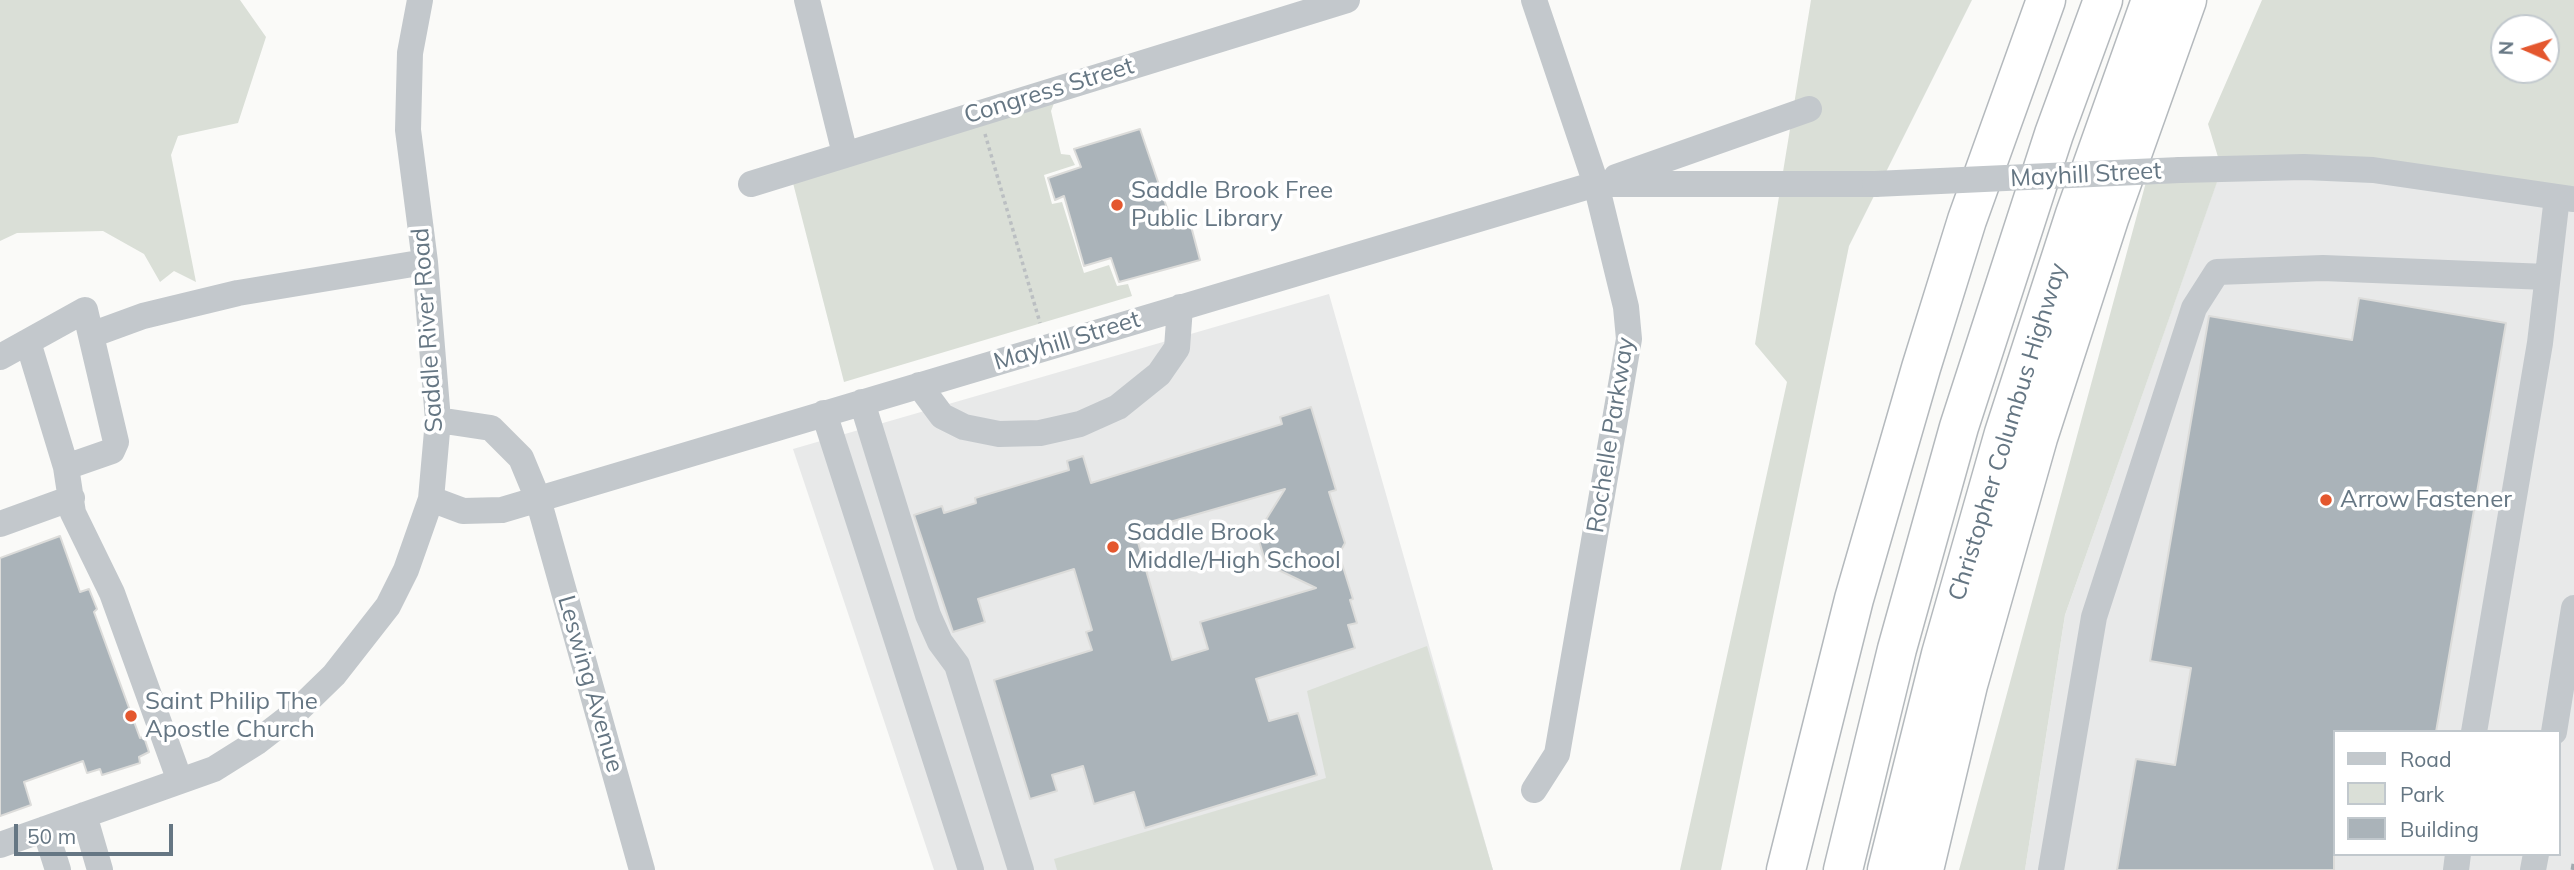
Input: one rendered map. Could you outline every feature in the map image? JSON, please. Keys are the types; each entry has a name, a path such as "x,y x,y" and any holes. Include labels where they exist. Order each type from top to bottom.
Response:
{"highway":[{"path":"1786,870 1854,599 1920,368 1967,220 2046,0"},
{"name":"Christopher Columbus Highway","path":"1843,870 1897,649 1955,439 2054,134 2103,0"},
{"path":"1924,870 1968,685 2038,438 2178,3"},
{"name":"Christopher Columbus Highway","path":"1887,870 1941,654 2004,433 2071,226 2178,3"}],"street":[{"name":"Saddle River Road","path":"0,845 214,769 257,742 334,676 388,606 406,570 431,499 438,420 425,262 408,130 410,52 420,0"},
{"path":"807,0 845,154"},
{"name":"Congress Street","path":"751,184 1347,0"},
{"name":"Rochelle Parkway","path":"1534,0 1596,184 1626,307 1629,347 1557,754 1534,790"},
{"name":"Mayhill Street","path":"431,499 463,511 502,510 1596,184 1809,109"},
{"name":"Mayhill Street","path":"1596,184 1875,184 2304,167 2373,170 2566,198"},
{"path":"2474,730 2538,356 2547,277 2566,198"},
{"path":"91,335 143,316 238,293 425,262"},
{"path":"2050,870 2094,617 2194,308 2217,272 2323,268 2547,277"},
{"path":"919,385 942,416 964,427 999,433 1040,433 1080,424 1118,407 1158,374 1177,348 1180,307"},
{"path":"0,357 85,310 116,442 112,451 66,467"},
{"path":"27,342 66,467 73,513 112,593 180,781"},
{"path":"862,402 928,615 940,642 957,665 1021,870"},
{"path":"824,413 971,870"},
{"path":"438,420 491,428 521,457 538,499"},
{"path":"0,524 72,498"},
{"name":"Leswing Avenue","path":"538,499 642,870"},
{"path":"2554,730 2574,608"},
{"path":"84,815 100,870"},
{"path":"45,829 58,870"}],"path":[{"path":"982,125 1040,323"}],"shaded area":[{"path":"2222,167 2574,197 2574,870 2025,870 2065,615"},
{"name":"Saddle Brook Middle/High School","path":"1329,294 1493,870 934,870 793,449"}],"green space":[{"path":"0,0 240,0 266,37 238,123 178,136 171,155 196,282 174,271 160,282 144,254 103,231 17,233 0,241"},
{"path":"1811,0 1972,0 1849,246 1721,870 1680,870 1787,382 1755,344"},
{"path":"2262,0 2574,0 2574,197 2222,168 2065,615 2025,870 1959,870 2149,171 2221,167 2208,124"},
{"path":"1054,103 1051,111 1061,154 1070,155 1075,165 1044,175 1052,204 1062,202 1084,273 1109,265 1117,286 1128,284 1132,296 844,382 793,183"},
{"path":"1427,646 1493,870 1057,870 1054,859 1326,778 1307,691"}],"building":[{"name":"Saddle Brook Free Public Library","path":"1140,129 1170,217 1187,211 1200,260 1119,282 1111,258 1084,266 1064,196 1055,200 1048,178 1081,167 1074,149"},
{"name":"Arrow Fastener","path":"2359,298 2506,323 2436,730 2332,730 2334,870 2117,870 2136,759 2175,765 2191,668 2150,661 2209,316 2352,340"},
{"path":"1311,407 1336,490 1329,492 1345,543 1339,554 1353,599 1350,600 1357,623 1348,625 1355,648 1256,679 1269,721 1298,713 1317,775 1145,828 1134,792 1094,804 1083,766 1052,775 1057,791 1030,799 994,680 1092,650 1086,632 1092,630 1074,569 978,599 985,622 953,632 914,515 942,506 944,513 976,503 975,498 1069,470 1067,461 1083,456 1091,483 1282,424 1280,417","holes":["1285,489 1257,534 1266,564 1316,588 1200,622 1208,649 1172,660 1135,532"]},
{"path":"60,536 80,592 89,589 97,609 94,612 140,738 144,737 149,752 139,757 140,763 102,775 100,769 87,773 83,761 24,782 31,805 0,816 0,558"}],"railway":[{"path":"2573,870 2574,864"}],"place":[{"name":"Saddle Brook Free Public Library","path":"1117,205"},
{"name":"Arrow Fastener","path":"2326,500"},
{"name":"Saddle Brook Middle/High School","path":"1113,547"},
{"name":"Saint Philip The Apostle Church","path":"131,716"}]}
